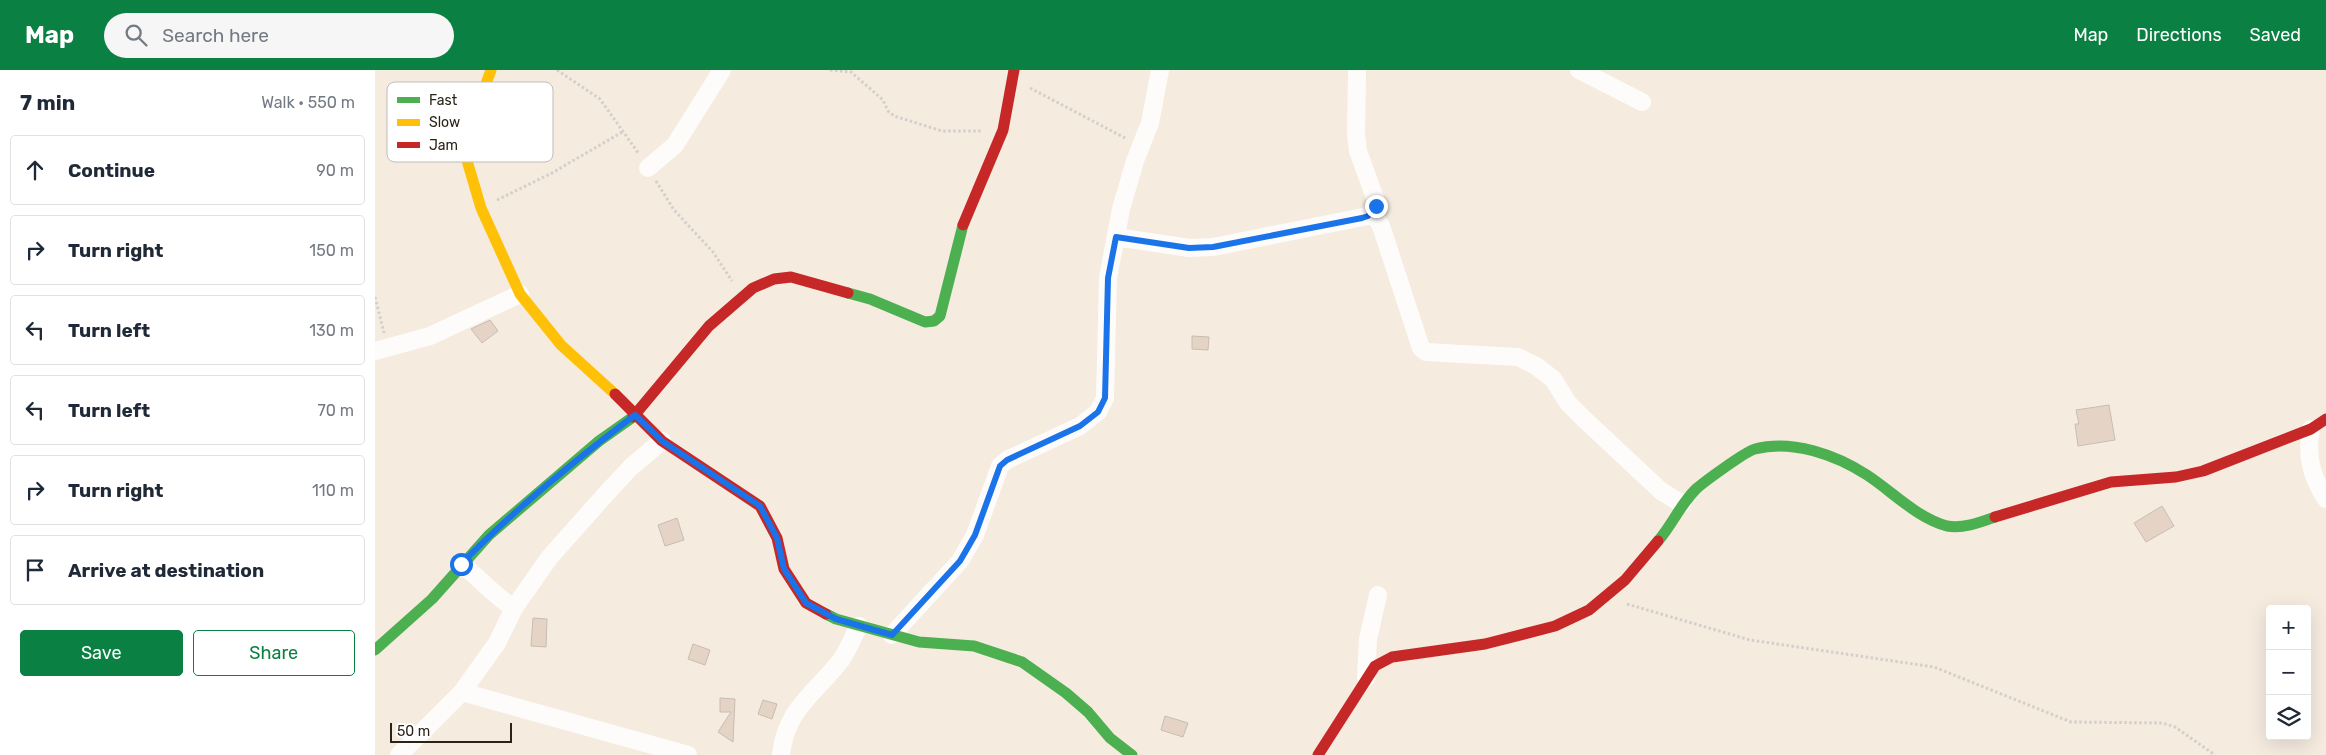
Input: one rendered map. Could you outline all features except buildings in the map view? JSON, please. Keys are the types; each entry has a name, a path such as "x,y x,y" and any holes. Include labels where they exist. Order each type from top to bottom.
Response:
{"street":[{"path":"487,82 491,70"},
{"path":"892,635 960,561 975,535 1000,466 1007,460 1080,426 1098,412 1105,398 1108,278 1129,182 1150,123 1160,70"},
{"path":"1116,237 1189,248 1213,247 1362,218 1373,211 1376,206 1375,198 1361,159 1356,134 1357,70"},
{"path":"1579,70 1642,102"},
{"path":"648,168 675,145 719,71"},
{"path":"375,650 432,599 461,564 489,535 599,442 635,415 709,326 753,288 774,279 791,277 871,299 925,322 934,322 940,316 944,306 964,221 1003,130 1013,74"},
{"path":"467,162 481,208 520,294 561,345 601,380 662,441 760,506 777,538 784,569 806,603 836,619 859,626 919,642 974,646 1022,662 1066,693 1088,712 1110,738 1132,755"},
{"path":"1373,211 1381,226 1421,348 1425,352 1518,357 1536,366 1553,380 1568,403 1584,419 1661,491 1683,504"},
{"path":"381,350 430,336 520,294"},
{"path":"1318,755 1375,666 1392,657 1485,644 1555,626 1589,610 1625,580 1662,536 1683,504 1697,488 1754,449 1790,445 1835,458 1866,474 1935,523 1948,526 1971,525 2059,496 2111,482 2175,477 2203,471 2311,429 2326,419"},
{"path":"2311,429 2309,460 2316,484 2326,499"},
{"path":"403,754 462,692 497,643 514,608 549,558 631,467 662,441"},
{"path":"461,564 483,580 495,596 514,608"},
{"path":"1366,678 1368,640 1378,595"},
{"path":"781,755 783,736 792,714 843,658 859,626"},
{"path":"462,692 688,755"}],"path":[{"path":"830,70 851,72 883,100 888,111 907,122 942,131 1003,130"},
{"path":"1013,74 1100,126 1142,146"},
{"path":"481,208 552,173 624,130"},
{"path":"375,297 381,350"},
{"path":"1605,597 1750,640 1934,667 2071,722 2162,723 2175,728 2215,755"}],"traffic: fast":[{"path":"848,293 870,299 925,322 934,321 940,316 963,225"},
{"path":"375,650 432,599 489,535 599,441 633,417"},
{"path":"1658,541 1696,489 1743,455 1755,449 1769,446 1799,448 1828,455 1842,461 1867,475 1915,511 1947,526 1966,526 1995,517"},
{"path":"826,614 836,619 919,642 974,646 1022,662 1066,693 1088,712 1110,738 1132,755"}],"traffic: slow":[{"path":"487,82 491,70"},
{"path":"467,162 481,208 520,294 561,345 615,394"}],"traffic: jam":[{"path":"963,225 1003,130 1014,70"},
{"path":"633,417 709,326 753,288 774,279 791,277 848,293"},
{"path":"615,394 662,441 760,506 777,538 784,569 806,603 826,614"},
{"path":"1995,517 2111,482 2176,477 2203,471 2311,429 2326,419"},
{"path":"1318,755 1375,666 1392,657 1485,644 1555,626 1589,610 1625,580 1658,541"}],"route":[{"path":"461,564 489,535 599,442 635,415 662,441 703,470 740,491 760,506 777,538 784,569 806,603 836,619 892,635 960,561 975,535 985,510 995,474 1000,466 1007,460 1032,447 1080,426 1098,412 1105,398 1108,278 1116,237 1189,248 1213,247 1250,238 1362,218 1368,216 1376,206"}]}
